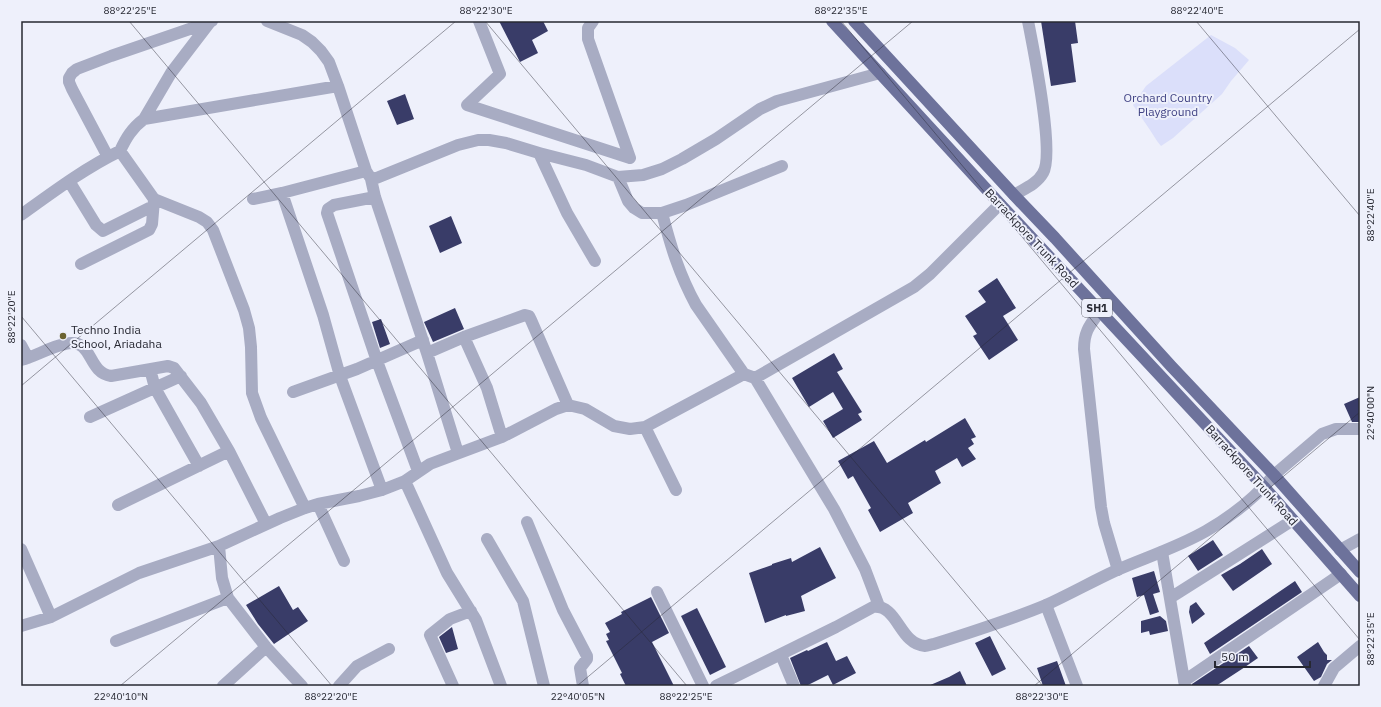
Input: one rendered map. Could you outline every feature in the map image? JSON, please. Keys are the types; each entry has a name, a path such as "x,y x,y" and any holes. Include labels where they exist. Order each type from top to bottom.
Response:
{"main road":[{"name":"Barrackpore Trunk Road","path":"832,21 1000,204 1264,487 1360,596"},
{"name":"Barrackpore Trunk Road","path":"854,21 1274,475 1360,572"}],"street":[{"path":"21,215 69,181 108,157 120,152 131,131 144,119 171,73 211,21"},
{"path":"108,157 69,82 72,73 77,69 111,56 211,21"},
{"path":"267,21 302,35 312,42 329,62 369,175 458,453"},
{"path":"479,21 500,74 467,105 630,158 588,39 588,28 593,21"},
{"path":"1014,195 1033,184 1043,174 1046,167 1047,157 1042,97 1028,21"},
{"path":"253,199 369,175 376,178 458,145 478,140 506,143 586,165 618,177 643,175 662,169 682,159 760,109 777,101 880,73"},
{"path":"144,119 338,86"},
{"path":"81,264 149,230 152,224 154,203 120,152"},
{"path":"539,153 567,213 595,262"},
{"path":"618,177 628,201 634,208 642,213 662,213 782,166"},
{"path":"69,181 96,225 103,231 154,203 200,217 207,222 213,230 244,310 249,328 252,393 261,418 305,508"},
{"path":"282,193 323,315 340,376 382,490"},
{"path":"375,197 334,205 328,209 327,213 377,361 418,471"},
{"path":"22,622 51,617 139,573 219,546 305,508 382,490 405,481 430,464 502,436 556,409 568,405 584,409 614,426 630,429 645,427 749,376 914,287 930,274 1000,204"},
{"path":"662,213 675,260 690,295 749,376 834,509 865,569 879,606"},
{"path":"1100,311 1087,328 1084,337 1084,349 1101,507 1104,523 1118,570"},
{"path":"427,353 520,316 529,316 568,405"},
{"path":"464,337 487,388 502,436"},
{"path":"292,392 340,376 423,340"},
{"path":"21,345 25,359 65,344 73,343 86,348 97,369 106,375 111,376 172,366 177,370 201,403 229,451 266,524"},
{"path":"150,370 155,388 198,466"},
{"path":"90,417 181,376"},
{"path":"645,427 676,490"},
{"path":"716,686 836,628 873,607 879,606 888,611 906,636 925,646 996,624 1046,605 1118,570 1162,552 1206,531 1232,515 1264,487 1274,475 1322,434 1336,429 1360,429"},
{"path":"118,505 229,451"},
{"path":"405,481 447,573 476,620 500,686"},
{"path":"318,504 344,561"},
{"path":"1170,598 1293,520"},
{"path":"527,522 563,610 587,656 587,659 580,668 583,686"},
{"path":"487,539 523,601 544,686"},
{"path":"1340,550 1360,539"},
{"path":"219,546 222,578 228,598 266,647 302,686"},
{"path":"21,549 51,617"},
{"path":"1162,552 1185,684 1341,574"},
{"path":"657,592 703,686"},
{"path":"116,641 228,598"},
{"path":"1046,605 1076,686"},
{"path":"453,686 430,635 450,619 471,611"},
{"path":"1324,686 1334,668 1360,646"},
{"path":"223,686 266,647"},
{"path":"339,686 357,666 388,649"},
{"path":"781,655 794,686"}],"green space":[{"name":"Orchard Country Playground","path":"1211,35 1235,48 1249,60 1222,94 1173,138 1161,146 1133,105 1146,86"}],"building":[{"path":"499,21 543,21 548,31 532,40 538,53 520,62"},
{"path":"1041,21 1075,21 1078,43 1071,44 1076,82 1051,86"},
{"path":"405,94 414,119 397,125 387,101"},
{"path":"451,216 462,243 440,253 429,226"},
{"path":"997,278 1016,308 1003,316 1018,340 989,360 973,336 977,334 965,316 986,302 978,291"},
{"path":"455,308 464,329 433,342 424,322"},
{"path":"381,319 390,344 380,348 372,322"},
{"path":"834,353 843,369 837,372 862,412 858,414 862,420 833,438 823,421 843,409 833,392 809,407 792,378"},
{"path":"1360,397 1360,422 1352,422 1344,404"},
{"path":"965,418 976,437 971,439 974,444 968,448 976,459 962,467 957,458 935,471 941,483 908,503 913,513 880,532 868,510 871,508 853,476 848,479 838,461 874,441 887,463 925,440 926,442"},
{"path":"1213,540 1223,555 1198,571 1188,556"},
{"path":"820,547 836,578 801,596 805,611 786,615 765,623 749,573 791,558 792,562"},
{"path":"1262,549 1272,564 1233,591 1221,575"},
{"path":"1154,571 1160,592 1153,594 1159,612 1150,615 1144,595 1137,597 1132,578"},
{"path":"1295,581 1302,592 1210,654 1204,643"},
{"path":"279,586 293,610 298,607 308,621 274,644 258,624 246,605"},
{"path":"651,597 669,633 652,642 674,686 626,686 620,674 622,673 606,641 609,640 606,634 610,632 605,623 622,614 621,612"},
{"path":"1196,602 1205,614 1192,624 1189,612 1190,606"},
{"path":"697,608 726,667 710,675 681,616"},
{"path":"1160,616 1166,621 1168,631 1150,635 1149,631 1141,633 1141,621"},
{"path":"452,627 458,649 446,653 439,637"},
{"path":"990,636 1006,669 992,676 975,643"},
{"path":"827,642 836,661 847,656 856,673 833,685 828,675 806,686 801,686 790,658"},
{"path":"1318,642 1327,655 1327,660 1332,660 1327,664 1321,677 1314,681 1297,657"},
{"path":"1249,646 1258,658 1216,686 1192,686 1192,684"},
{"path":"1057,661 1066,686 1043,686 1037,668"},
{"path":"960,671 967,686 928,686 949,677"}],"place":[{"name":"Techno India School, Ariadaha","path":"63,336"}]}
